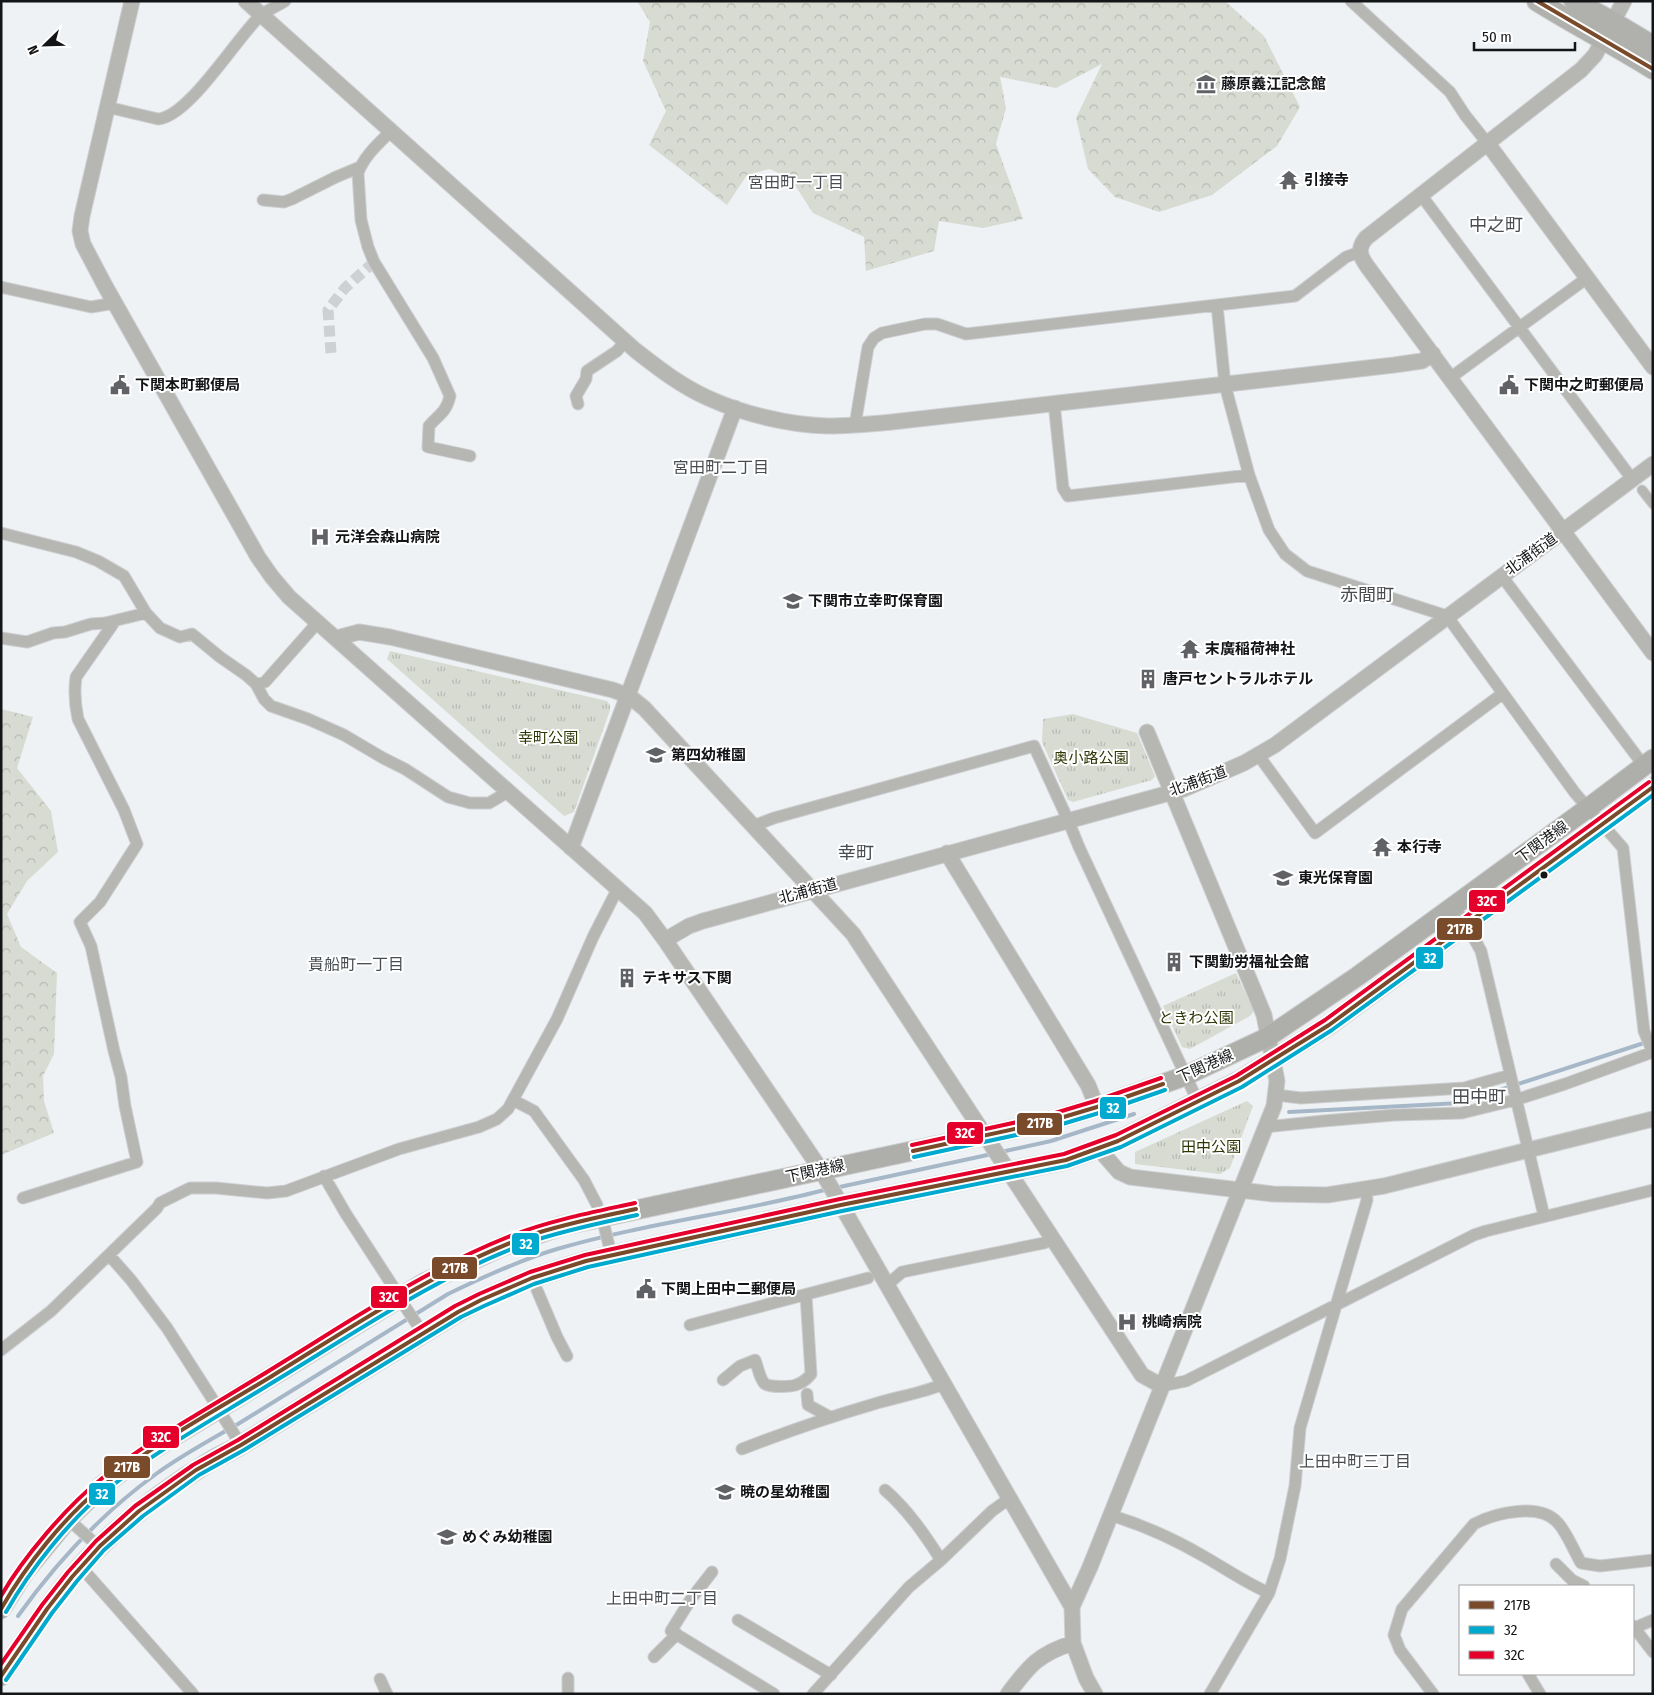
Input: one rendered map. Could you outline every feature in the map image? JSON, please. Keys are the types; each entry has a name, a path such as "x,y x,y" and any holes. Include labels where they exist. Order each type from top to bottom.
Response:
{"highway":[{"path":"1537,1 1653,69"},
{"path":"1574,1 1653,46"}],"main road":[{"name":"下関港線","path":"2,1675 81,1567 95,1544 158,1496 239,1442 420,1329 532,1278 610,1250 831,1188 1097,1107 1185,1076 1268,1037 1358,976 1648,762"},
{"name":"下関港線","path":"1,1609 25,1570 73,1523 103,1485 148,1452 432,1279 504,1246 561,1226 601,1217 1066,1160 1099,1149 1198,1102 1274,1060 1330,1025 1653,787"}],"street":[{"path":"132,1 80,231 91,259 115,303 258,557 272,577 290,597 645,913 666,940 831,1188 1072,1608"},
{"path":"246,1 625,341 673,378 709,399 736,408 785,422 827,426 855,425 1394,365 1422,361 1432,354"},
{"path":"107,107 163,118 185,103 261,15 284,1"},
{"path":"1624,1 1589,63 1366,238 1360,247 1360,252 1367,266 1653,653"},
{"path":"1355,2 1386,35 1450,92 1465,116 1488,144 1653,367"},
{"path":"391,131 370,153 358,173 360,213 368,248 374,262 433,358 450,396 442,415 429,426 428,448 470,456"},
{"path":"262,200 284,202 360,167"},
{"path":"1422,195 1653,504"},
{"path":"855,425 868,347 874,338 882,333 925,324 937,324 966,334 1295,296 1346,257 1360,252"},
{"path":"1450,378 1587,278"},
{"path":"1,287 91,307 115,303"},
{"path":"1217,305 1226,385 1249,475 1269,530 1285,554 1307,571 1447,616 1502,694 1588,808 1623,848 1652,1051 1565,1084 1462,1113 1394,1115 1265,1128"},
{"path":"578,404 576,396 586,379 587,371 617,351 625,341"},
{"path":"1054,403 1063,488 1068,496 1249,475"},
{"path":"571,848 629,696 696,509 736,408"},
{"name":"北浦街道","path":"666,940 689,926 703,921 1172,792 1208,780 1259,756 1501,575 1563,531 1637,485 1653,464"},
{"path":"1,533 76,552 98,560 124,576 146,613 160,628 180,638 192,634 256,684 264,699 271,706 308,719 344,735 405,769 448,797 470,803 489,803 508,792"},
{"path":"1501,575 1648,762"},
{"path":"1,638 27,642 53,633 65,632 91,624 115,621 146,613"},
{"path":"23,1198 137,1162 121,1077 90,946 80,922 100,902 137,844 109,779 78,720 76,709 74,687 76,677 115,621"},
{"path":"256,684 265,682 318,622"},
{"path":"336,638 359,632 390,637 613,690 629,696 644,708 852,934 1142,1375 1162,1386 1186,1381 1474,1235 1653,1190"},
{"path":"1259,756 1315,833 1502,694"},
{"path":"1095,1694 1086,1678 1072,1643 1072,1608 1265,1128 1276,1095 1277,1081 1264,1015 1147,732"},
{"path":"753,826 774,818 1034,746 1198,1102"},
{"path":"947,853 1088,1085 1097,1107"},
{"path":"1,1350 51,1311 160,1203 190,1188 216,1188 274,1193 286,1191 405,1148 497,1119 508,1109 557,1019 593,937 617,890"},
{"path":"1453,906 1466,924 1481,951 1544,1216"},
{"path":"1276,1095 1301,1098 1464,1088 1510,1077"},
{"path":"513,1100 534,1111 584,1180 601,1217 610,1250"},
{"path":"1099,1149 1120,1172 1130,1177 1294,1196 1327,1195 1366,1189 1653,1119"},
{"path":"324,1176 346,1214 420,1329"},
{"path":"1210,1694 1269,1592 1280,1559 1295,1486 1300,1428 1367,1200 1366,1189"},
{"path":"887,1285 902,1272 1044,1243 1053,1239"},
{"path":"109,1255 168,1328 239,1442"},
{"path":"690,1325 868,1278"},
{"path":"537,1290 567,1356"},
{"path":"723,1380 740,1366 755,1360 762,1381 767,1386 798,1385 808,1378 811,1374 806,1295"},
{"path":"742,1449 830,1417 894,1398 926,1391 944,1384"},
{"path":"807,1394 808,1405 830,1417"},
{"path":"885,1490 898,1501 920,1526 941,1560"},
{"path":"813,1694 904,1592 941,1560 992,1511 1010,1498"},
{"path":"1433,1694 1400,1650 1394,1635 1402,1609 1474,1524 1484,1518 1511,1512 1533,1512 1547,1516 1557,1522 1581,1563 1600,1566 1653,1560"},
{"path":"1110,1515 1128,1520 1185,1546 1254,1586 1269,1592"},
{"path":"73,1523 95,1544"},
{"path":"1556,1564 1572,1580 1582,1585"},
{"path":"81,1567 192,1694"},
{"path":"712,1572 691,1599 671,1630 774,1694"},
{"path":"738,1620 831,1675"},
{"path":"1634,1627 1653,1620"},
{"path":"1634,1628 1653,1652"},
{"path":"654,1657 677,1634"},
{"path":"1008,1694 1021,1676 1042,1656 1054,1649 1072,1643"},
{"path":"1529,1675 1540,1694"},
{"path":"568,1678 568,1694"},
{"path":"380,1679 387,1694"}],"green space":[{"path":"637,1 1225,1 1264,36 1300,107 1277,146 1212,195 1159,212 1115,197 1088,169 1076,118 1102,64 1056,88 1000,77 1006,108 996,144 1023,219 983,228 939,221 934,251 866,271 864,237 813,213 791,179 770,169 747,175 727,205 649,145 666,111 643,61 650,22"},
{"name":"幸町公園","path":"390,651 607,701 610,705 610,710 574,812 564,816 387,659"},
{"path":"1,709 33,717 17,768 51,811 58,852 27,881 7,914 21,947 57,973 54,1054 43,1076 44,1101 54,1133 1,1155"},
{"name":"奥小路公園","path":"1073,714 1137,733 1155,776 1152,780 1073,802 1068,800 1042,742 1043,719"},
{"name":"ときわ公園","path":"1236,973 1254,1011 1250,1016 1190,1049 1182,1047 1163,1006"},
{"name":"田中公園","path":"1247,1101 1253,1106 1230,1168 1220,1174 1135,1164 1135,1152"}],"waterway":[{"path":"1289,1112 1460,1103 1647,1042"},
{"path":"1001,1152 1051,1141 1134,1114"},
{"path":"835,1188 992,1154"},
{"path":"18,1616 33,1595 81,1539 117,1505 156,1474 448,1294 502,1269 557,1249 624,1232 761,1205 828,1189"}],"tunnel":[{"path":"331,353 328,310 345,288 374,262"}],"transit line":[{"name":"217B","path":"1537,1 1653,69"},
{"name":"32C","path":"1,1664 42,1605 68,1572 96,1541 135,1506 193,1465 238,1440 455,1306 530,1272 585,1255 840,1199 1064,1154 1116,1135 1236,1076 1325,1020 1649,782"},
{"name":"217B","path":"1,1676 47,1609 72,1577 100,1546 139,1511 196,1470 241,1445 458,1312 532,1278 586,1261 841,1205 1066,1160 1118,1141 1239,1081 1329,1025 1653,787"},
{"name":"32","path":"6,1680 52,1613 77,1581 104,1550 143,1516 199,1475 244,1450 461,1317 534,1284 588,1267 842,1211 1067,1166 1121,1147 1242,1087 1332,1030 1653,795"},
{"name":"32C","path":"912,1145 1045,1116 1161,1078"},
{"name":"217B","path":"913,1151 1047,1122 1163,1084"},
{"name":"32","path":"914,1157 1049,1128 1165,1090"},
{"name":"32C","path":"1,1596 33,1550 73,1504 111,1471 168,1432 375,1305 456,1260 513,1235 543,1225 635,1203"},
{"name":"217B","path":"1,1609 22,1575 47,1542 89,1497 124,1469 186,1427 365,1318 461,1265 528,1236 636,1209"},
{"name":"32","path":"6,1612 39,1563 79,1515 128,1474 190,1433 399,1305 463,1271 496,1255 530,1242 583,1227 637,1215"}],"place":[{"name":"藤原義江記念館","path":"1206,84"},
{"name":"引接寺","path":"1289,180"},
{"name":"下関本町郵便局","path":"120,385"},
{"name":"下関中之町郵便局","path":"1509,385"},
{"name":"元洋会森山病院","path":"320,537"},
{"name":"下関市立幸町保育園","path":"793,601"},
{"name":"末廣稲荷神社","path":"1190,649"},
{"name":"唐戸セントラルホテル","path":"1148,679"},
{"name":"第四幼稚園","path":"656,755"},
{"name":"本行寺","path":"1382,847"},
{"name":"東光保育園","path":"1283,878"},
{"name":"下関勤労福祉会館","path":"1174,962"},
{"name":"テキサス下関","path":"627,978"},
{"name":"下関上田中二郵便局","path":"646,1289"},
{"name":"桃崎病院","path":"1127,1322"},
{"name":"暁の星幼稚園","path":"725,1492"},
{"name":"めぐみ幼稚園","path":"447,1537"}],"district":[{"name":"宮田町一丁目","path":"796,182"},
{"name":"中之町","path":"1496,225"},
{"name":"宮田町二丁目","path":"721,467"},
{"name":"赤間町","path":"1367,595"},
{"name":"幸町","path":"856,853"},
{"name":"貴船町一丁目","path":"356,964"},
{"name":"田中町","path":"1479,1097"},
{"name":"上田中町三丁目","path":"1355,1461"},
{"name":"上田中町二丁目","path":"662,1598"}]}
